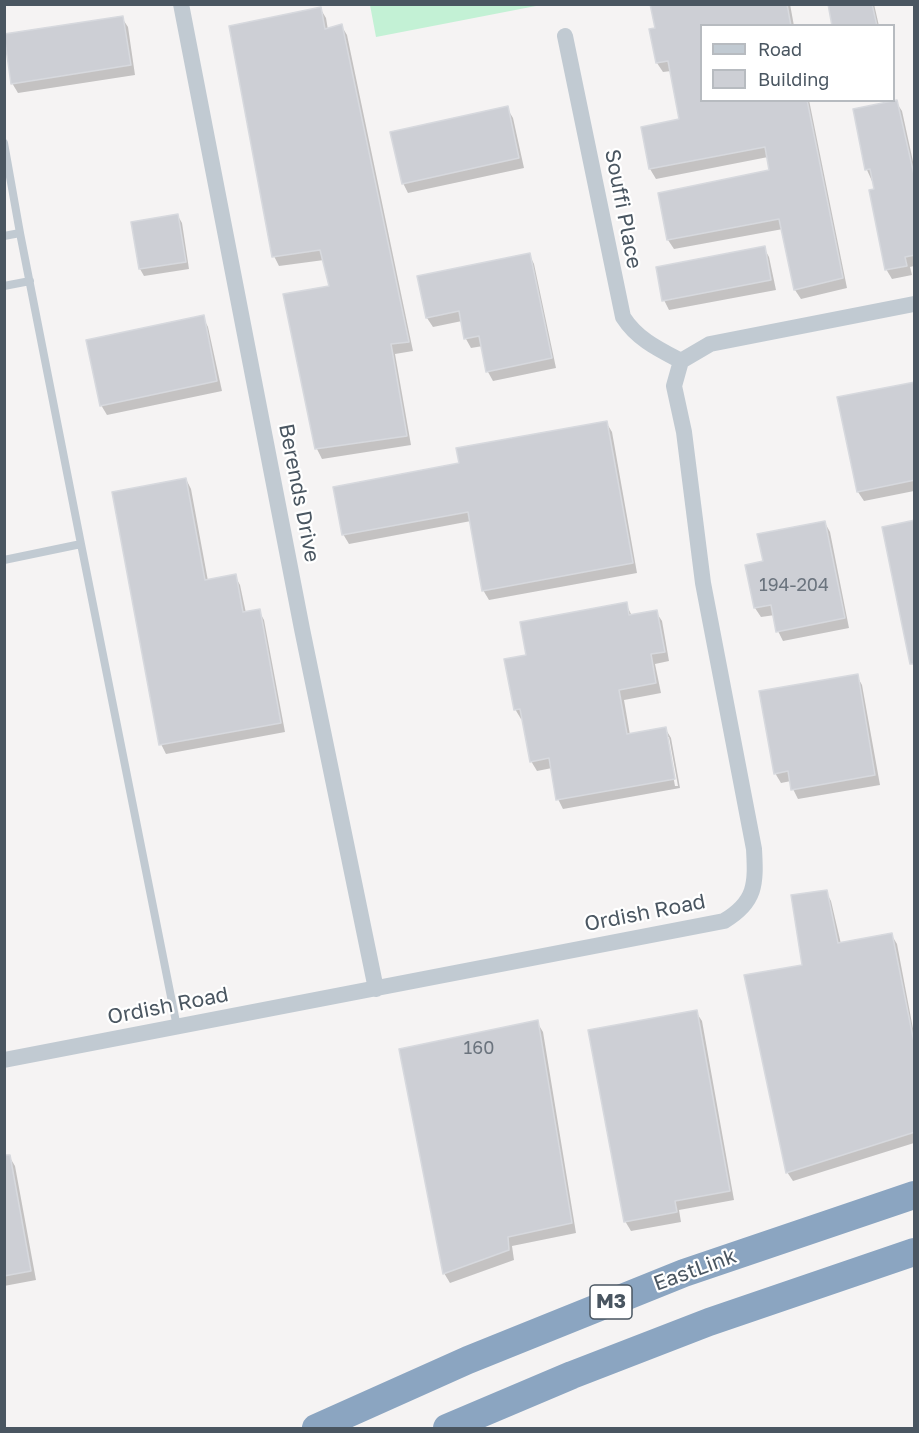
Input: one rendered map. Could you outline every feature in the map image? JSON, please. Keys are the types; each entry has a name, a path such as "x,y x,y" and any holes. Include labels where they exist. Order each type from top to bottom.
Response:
{"highway":[{"name":"EastLink","path":"316,1428 468,1360 684,1273 915,1195"},
{"name":"M3","path":"447,1428 572,1375 709,1322 915,1252"}],"street":[{"name":"Berends Drive","path":"181,4 302,629 376,989"},
{"name":"Souffi Place","path":"565,36 623,317 631,330 641,339 681,361"},
{"path":"681,361 710,344 915,304"},
{"name":"Ordish Road","path":"4,1060 724,921 740,911 751,895 755,875 754,849 703,583 684,432 674,386 681,361"}],"lane":[{"path":"4,143 177,1027"},
{"path":"4,236 20,233"},
{"path":"4,286 30,281"},
{"path":"4,560 81,544"}],"green space":[{"path":"370,4 541,5 376,37"}],"building":[{"path":"650,4 787,4 791,24 700,24 700,102 807,102 843,278 794,290 779,219 667,240 658,193 769,170 765,147 649,169 641,127 679,119 668,61 656,63 649,29 655,28"},
{"path":"828,4 872,4 877,24 832,24"},
{"path":"321,7 325,29 342,24 409,342 391,344 407,436 315,449 283,294 329,286 320,250 272,257 229,26"},
{"path":"123,16 131,65 11,84 4,34"},
{"path":"897,100 915,179 915,255 905,257 907,266 885,270 869,190 874,189 870,169 865,170 853,109"},
{"path":"508,106 519,158 402,184 390,132"},
{"path":"178,214 186,262 139,269 131,222"},
{"path":"765,246 771,280 662,301 656,267"},
{"path":"530,253 552,358 486,372 479,336 464,339 459,311 426,318 417,276"},
{"path":"204,315 217,381 100,406 86,340"},
{"path":"915,382 915,480 857,492 837,397"},
{"path":"607,421 633,563 482,591 468,512 342,535 333,487 459,463 456,448"},
{"path":"186,478 205,580 236,574 243,612 260,609 281,723 159,745 112,492"},
{"path":"915,520 915,664 910,664 882,527"},
{"path":"825,521 845,618 776,632 771,605 754,608 745,565 763,561 757,534"},
{"path":"627,602 629,615 657,610 665,652 651,654 656,683 619,690 627,734 666,727 675,779 556,800 549,758 530,762 520,709 514,710 504,659 526,655 520,622"},
{"path":"858,674 875,775 791,790 788,771 774,774 759,691"},
{"path":"827,890 838,943 892,933 915,1047 915,1132 786,1173 744,975 802,965 791,895"},
{"path":"697,1010 730,1191 675,1201 677,1212 624,1222 588,1030"},
{"path":"538,1020 572,1223 508,1237 509,1250 443,1274 399,1049"},
{"path":"4,1155 10,1155 31,1271 4,1276"}]}
